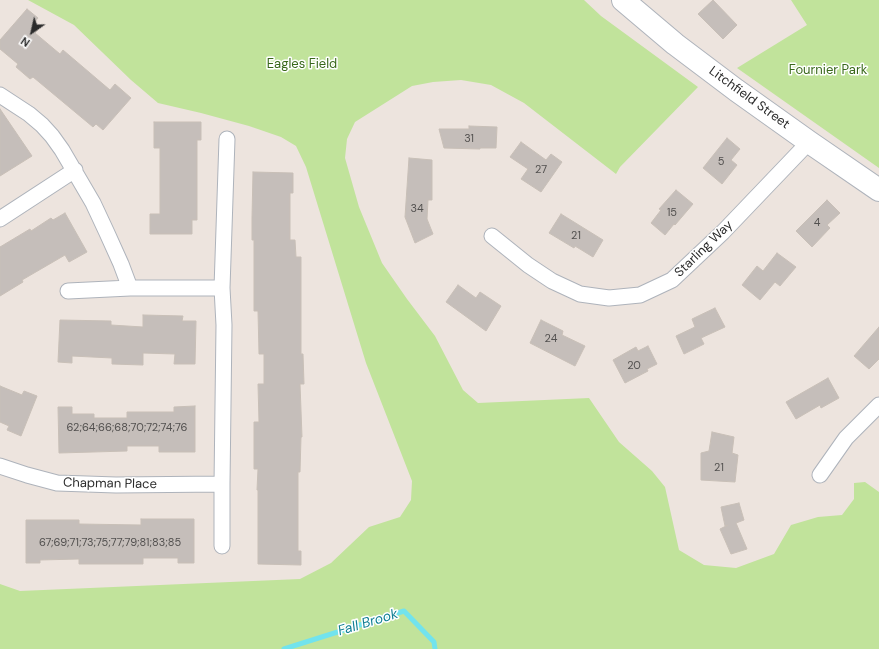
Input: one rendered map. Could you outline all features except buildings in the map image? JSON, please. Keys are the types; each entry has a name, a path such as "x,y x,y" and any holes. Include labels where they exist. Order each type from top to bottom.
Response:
{"main road":[{"name":"Litchfield Street","path":"624,0 687,53 736,90 879,190"}],"street":[{"path":"0,95 29,114 42,125 62,150 75,170 108,233 130,288"},
{"path":"222,546 224,325 222,288 227,139"},
{"name":"Starling Way","path":"492,236 528,265 552,281 580,294 609,298 640,295 672,280 723,232 809,142"},
{"path":"0,219 75,170"},
{"path":"68,291 130,288 222,288"},
{"path":"820,475 846,438 879,405"},
{"name":"Chapman Place","path":"0,466 58,483 116,485 222,484"}],"green space":[{"name":"Eagles Field","path":"28,0 584,0 601,16 698,87 620,167 616,174 524,103 491,85 461,80 433,82 412,86 355,122 347,139 345,158 359,207 382,263 435,336 463,390 478,403 589,398 619,442 652,471 665,487 679,550 704,565 736,568 774,554 791,525 818,517 842,515 854,499 854,483 865,482 879,492 879,649 0,649 0,584 20,591 300,579 331,563 369,527 400,517 411,500 412,481 366,363 306,167 296,146 281,137 249,126 158,103 131,80 74,25"},
{"name":"Fournier Park","path":"791,0 879,0 879,168 737,68 807,25"}],"waterway":[{"name":"Fall Brook","path":"284,649 404,611 434,642 435,649"}]}
